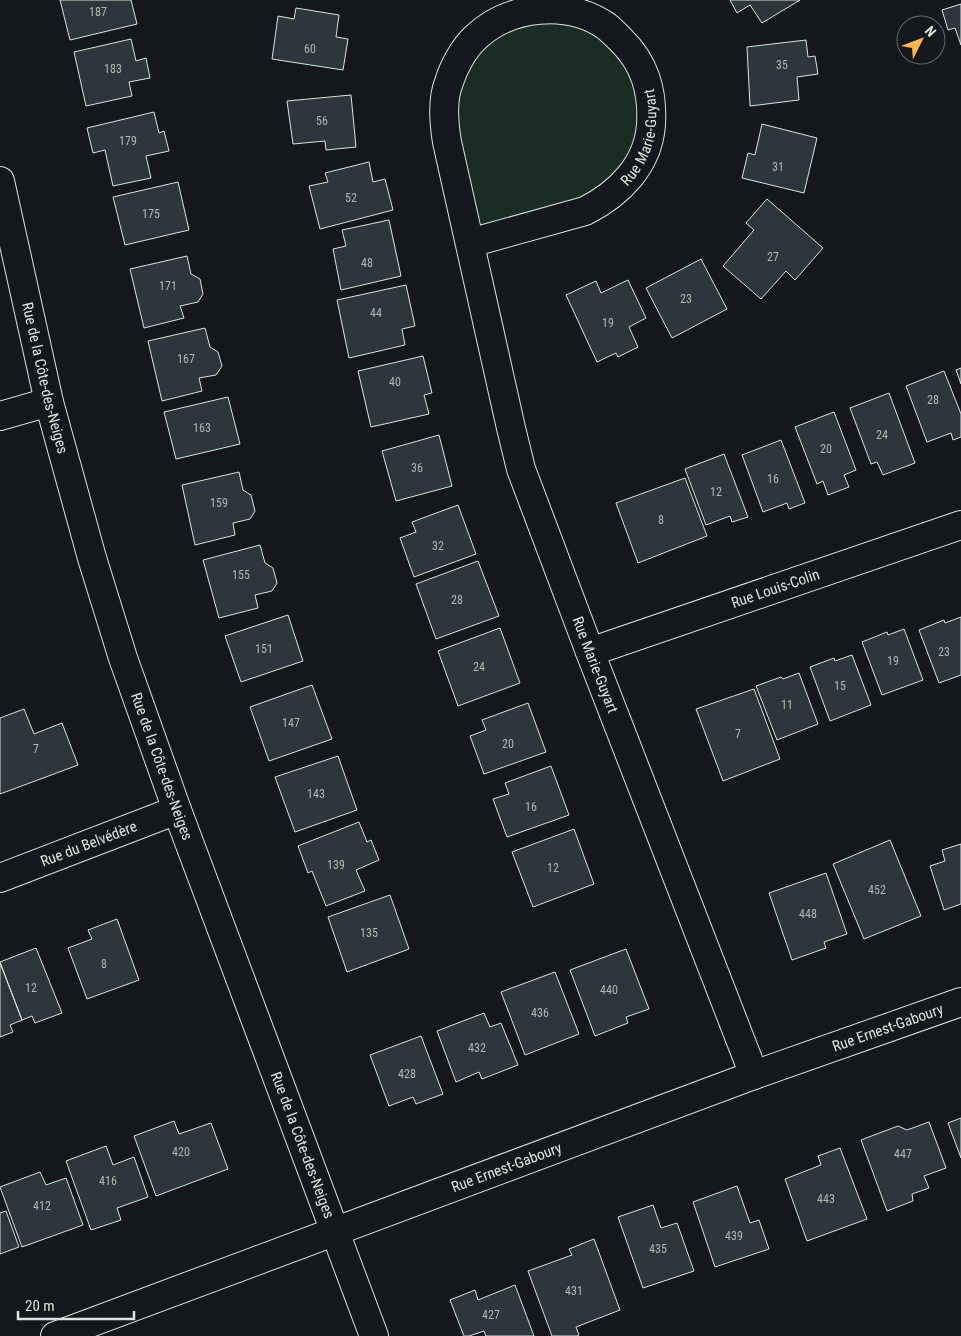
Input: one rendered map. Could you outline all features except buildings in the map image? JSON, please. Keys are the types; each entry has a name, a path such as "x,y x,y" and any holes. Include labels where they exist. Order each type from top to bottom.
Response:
{"street":[{"name":"Rue Marie-Guyart","path":"470,243 585,211 600,204 630,178 643,157 650,136 652,104 646,76 630,49 606,26 586,16 558,8 535,9 505,18 477,36 461,54 448,83 444,122 470,243 521,469 754,1076"},
{"name":"Rue de la Côte-des-Neiges","path":"0,181 49,402 92,558 123,658 177,810 374,1336"},
{"path":"0,416 49,402"},
{"name":"Rue Louis-Colin","path":"590,652 961,525"},
{"name":"Rue du Belvédère","path":"0,878 177,810"},
{"name":"Rue Ernest-Gaboury","path":"55,1336 754,1076 961,1002"}],"green space":[{"path":"586,16 646,76 630,178 470,243 448,83 505,18"}]}
